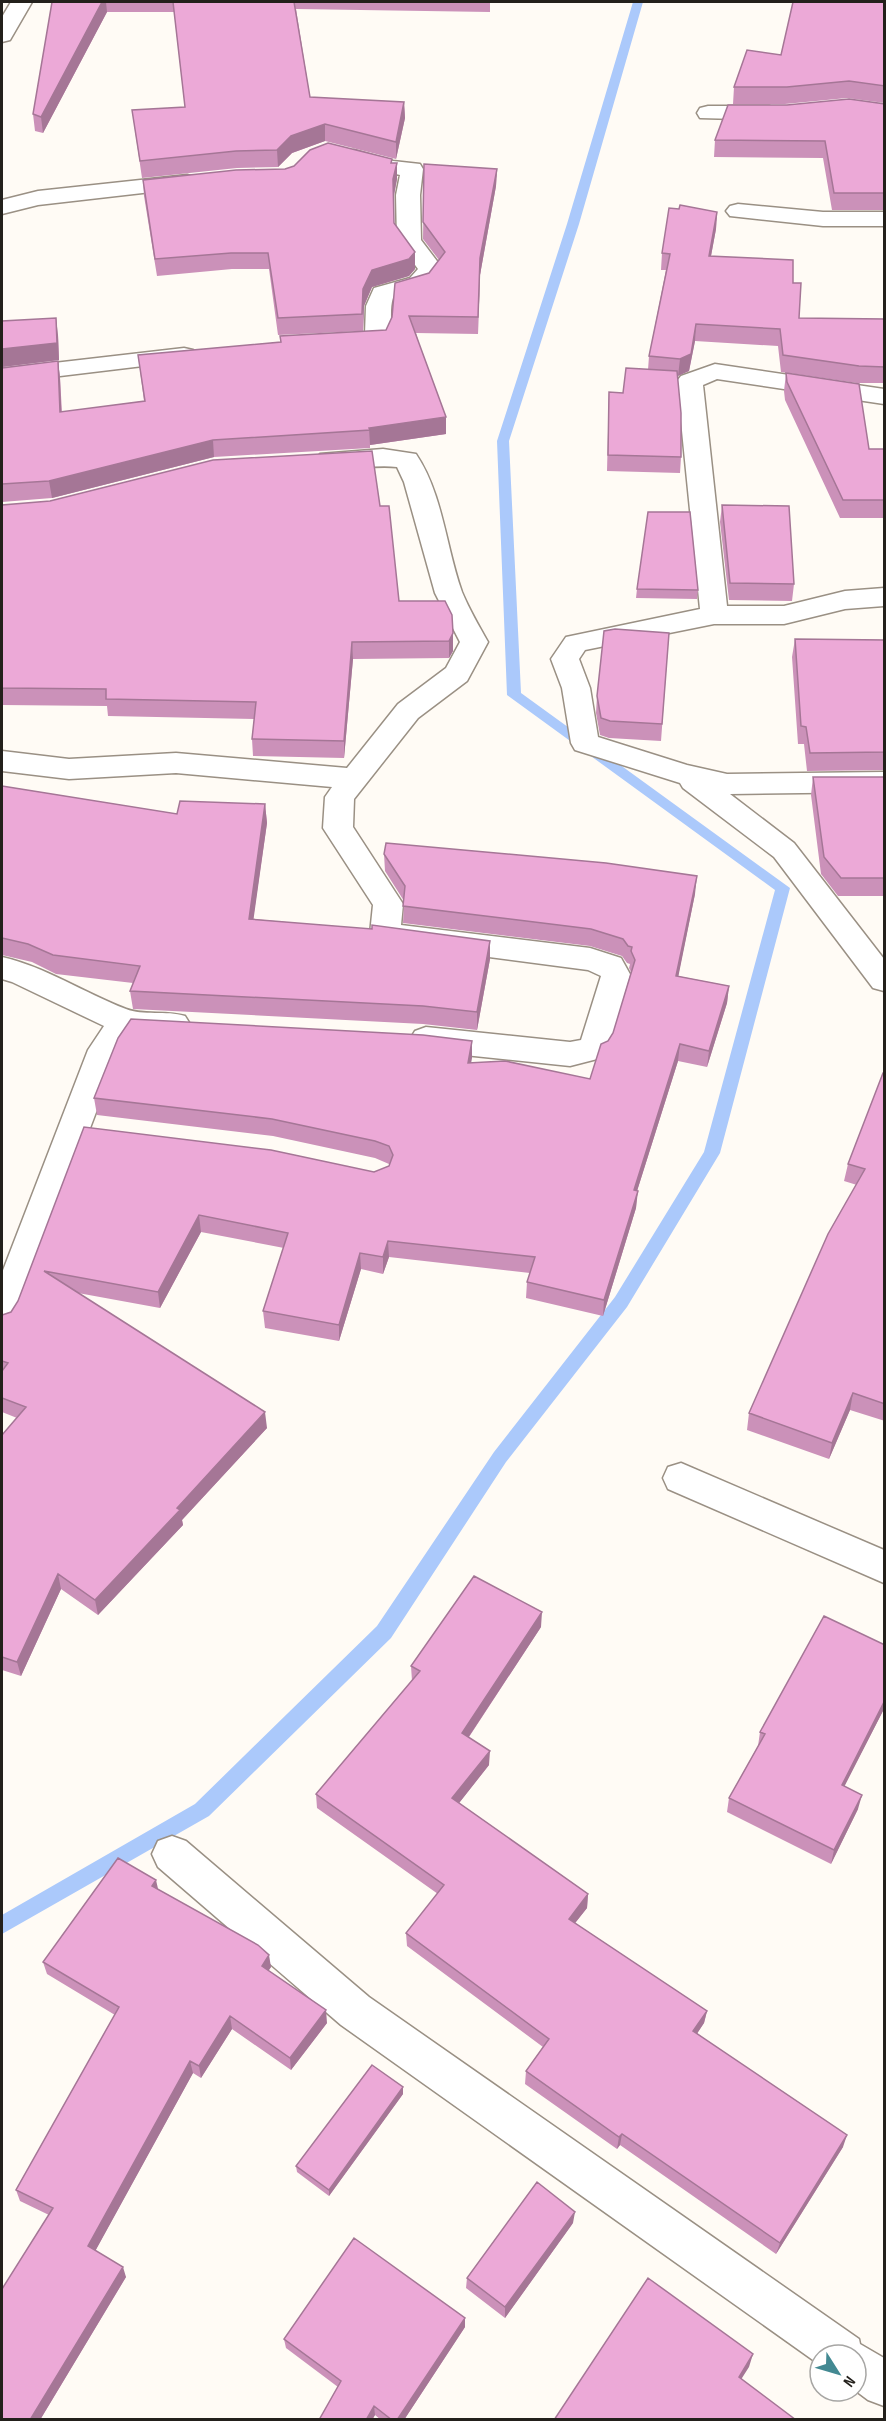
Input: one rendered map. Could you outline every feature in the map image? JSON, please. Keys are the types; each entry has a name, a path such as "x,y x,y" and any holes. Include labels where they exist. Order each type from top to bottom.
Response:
{"street":[{"path":"2,35 21,2"},
{"path":"708,112 795,112"},
{"path":"319,343 377,340 378,306 384,293 419,283 431,269 410,240 408,195 412,169 392,168 337,153"},
{"path":"2,207 38,198 214,179"},
{"path":"738,211 823,219 885,219"},
{"path":"2,376 203,352"},
{"path":"714,615 690,381 715,371 885,396"},
{"path":"304,462 383,457 406,460 417,482 449,593 474,642 457,674 408,711 340,797 338,828 388,904 385,934 591,959 610,966 616,976 594,1049 570,1054 399,1037"},
{"path":"885,597 845,600 784,615 714,615 576,643 565,659 576,688 585,743 684,774 727,784 885,782"},
{"path":"2,761 69,769 176,763 354,779"},
{"path":"684,774 784,850 885,981"},
{"path":"2,968 20,972 124,1022 207,1026"},
{"path":"2,1316 104,1050 124,1022"},
{"path":"75,1127 110,1131"},
{"path":"681,1478 885,1567"},
{"path":"172,1854 355,2011 826,2343"},
{"path":"868,2372 885,2384"}],"building":[{"path":"52,2 102,2 41,117 33,114"},
{"path":"173,2 294,2 310,97 404,102 396,142 325,124 291,136 277,150 236,151 140,161 132,110 185,107"},
{"path":"793,2 885,2 885,86 849,81 787,87 734,87 747,50 781,55"},
{"path":"849,99 885,104 885,193 834,193 825,141 715,140 728,105 787,105"},
{"path":"328,143 392,159 391,163 397,163 393,179 394,223 415,252 409,259 372,270 363,289 362,314 278,318 268,253 231,253 155,259 143,180 236,170 285,169 294,166 310,150"},
{"path":"424,164 497,169 480,258 478,317 409,316 446,417 369,428 370,430 213,440 49,481 2,484 2,368 58,361 60,412 145,401 138,355 281,342 280,336 386,330 392,317 395,283 429,273 445,252 423,222"},
{"path":"680,205 717,212 709,256 793,260 793,283 801,283 799,318 885,319 885,367 859,366 783,355 780,329 696,324 691,354 680,359 649,356 670,254 662,253 669,208 679,209"},
{"path":"56,318 57,343 2,349 2,321"},
{"path":"626,368 677,371 681,413 681,457 608,455 609,392 623,393"},
{"path":"786,373 859,384 869,449 885,449 885,500 843,500 787,382"},
{"path":"372,451 380,506 389,506 399,601 445,601 452,615 453,633 449,641 352,642 344,741 252,739 256,702 106,699 106,689 2,688 2,505 50,501 213,460"},
{"path":"722,505 789,506 794,584 730,583"},
{"path":"648,512 690,512 698,590 637,589"},
{"path":"615,629 669,633 662,724 610,721 601,718 597,696 604,631"},
{"path":"795,639 885,640 885,752 810,753 806,727 801,726"},
{"path":"813,777 885,777 885,878 841,878 824,857"},
{"path":"2,786 177,814 180,801 265,804 249,919 372,929 372,925 490,941 477,1012 423,1006 130,991 140,966 53,955 28,944 2,938"},
{"path":"386,843 606,863 697,876 676,976 729,986 709,1051 680,1044 634,1190 638,1191 604,1300 527,1282 535,1257 388,1241 383,1257 360,1253 339,1325 263,1311 288,1233 199,1215 158,1292 44,1271 265,1412 177,1508 180,1510 95,1600 58,1574 17,1662 2,1657 2,1435 26,1407 2,1398 2,1371 8,1363 2,1361 2,1315 11,1312 18,1301 84,1127 271,1150 374,1172 389,1166 393,1155 389,1146 375,1141 272,1119 94,1098 118,1038 131,1019 423,1035 472,1041 468,1063 505,1061 590,1079 601,1044 608,1041 613,1033 635,960 631,951 632,947 628,946 623,939 591,929 403,906 405,886 384,854"},
{"path":"883,1073 885,1073 885,1404 853,1393 832,1443 749,1413 828,1234 865,1169 848,1164"},
{"path":"474,1576 542,1612 462,1733 490,1751 452,1798 588,1894 569,1919 707,2011 693,2031 847,2135 780,2243 622,2134 619,2137 526,2071 549,2039 406,1933 444,1885 316,1794 420,1671 411,1666"},
{"path":"824,1616 885,1645 885,1700 842,1785 862,1795 834,1850 729,1798 765,1734 760,1732"},
{"path":"118,1858 156,1880 152,1886 258,1945 269,1955 262,1966 326,2010 290,2058 230,2016 199,2066 190,2061 88,2246 123,2267 30,2420 2,2420 2,2289 53,2208 16,2190 119,2007 43,1962"},
{"path":"372,2065 403,2087 329,2190 296,2166"},
{"path":"537,2182 575,2212 505,2307 467,2278"},
{"path":"354,2238 465,2318 397,2420 392,2420 374,2406 366,2420 319,2420 341,2381 284,2339"},
{"path":"648,2278 753,2354 739,2377 796,2420 554,2420"}],"waterway":[{"path":"2,1925 202,1810 384,1632 500,1457 621,1302 712,1153 783,888 514,695 503,441 573,224 638,2"}]}
